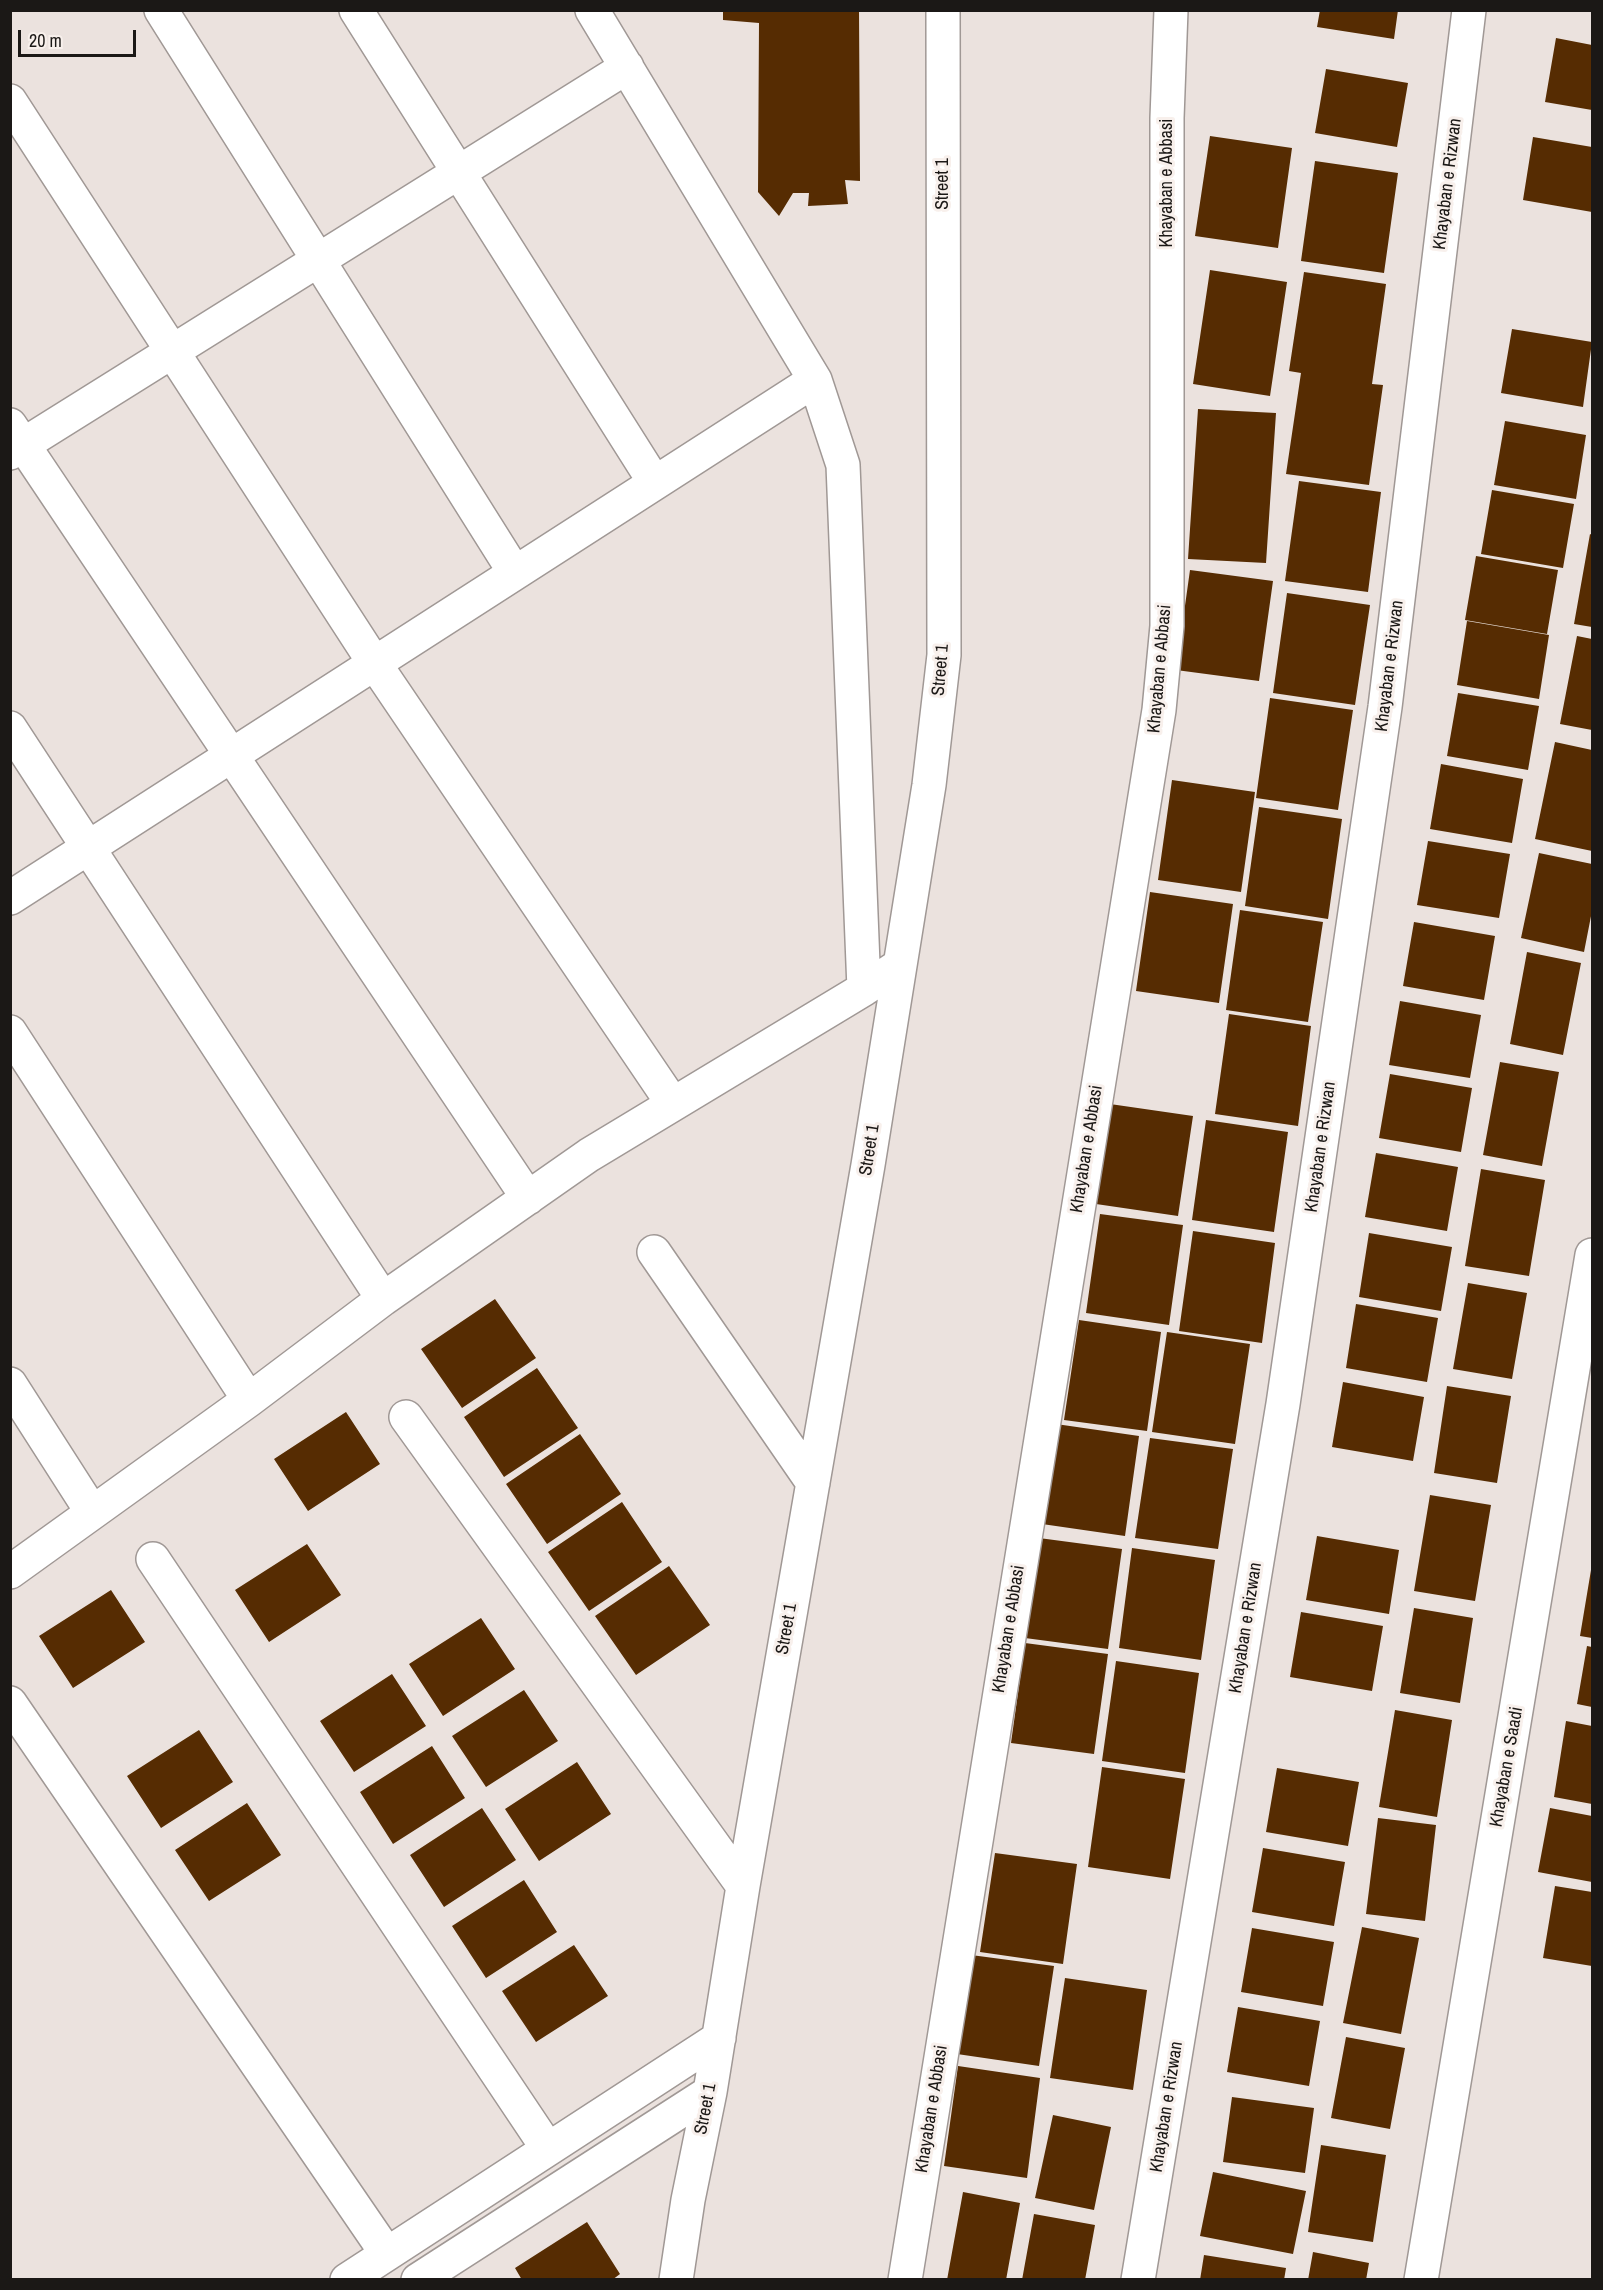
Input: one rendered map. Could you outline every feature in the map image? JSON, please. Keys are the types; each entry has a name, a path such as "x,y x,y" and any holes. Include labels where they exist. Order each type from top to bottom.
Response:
{"street":[{"path":"161,10 515,573"},
{"path":"356,10 655,483"},
{"path":"592,10 814,380 843,465 864,989"},
{"name":"Street 1","path":"676,2280 688,2200 710,2092 929,785 944,655 943,10"},
{"name":"Khayaban e Abbasi","path":"905,2280 1159,710 1167,626 1167,118 1171,10"},
{"name":"Khayaban e Rizwan","path":"1138,2280 1283,1404 1386,707 1468,10"},
{"path":"528,1198 232,755 15,441 173,351 627,67"},
{"path":"10,100 375,664 673,1104"},
{"path":"10,898 814,380"},
{"path":"10,728 383,1299"},
{"path":"10,1572 249,1400 383,1299 589,1155 900,965"},
{"path":"10,1032 249,1400"},
{"path":"654,1252 813,1483"},
{"name":"Khayaban e Saadi","path":"1421,2280 1579,1424 1593,1255"},
{"path":"10,1384 92,1512"},
{"path":"406,1417 743,1886"},
{"path":"153,1559 548,2149"},
{"path":"10,1703 387,2254"},
{"path":"347,2280 718,2038"},
{"path":"418,2280 710,2092"}],"building":[{"path":"723,10 859,10 860,181 845,180 848,204 808,206 809,193 793,193 779,216 758,192 759,23 723,20"},
{"path":"1320,10 1398,10 1394,39 1317,27"},
{"path":"1556,38 1592,45 1592,110 1545,102"},
{"path":"1326,69 1408,83 1397,147 1315,133"},
{"path":"1210,136 1292,148 1278,248 1195,236"},
{"path":"1533,137 1592,147 1592,212 1523,200"},
{"path":"1315,161 1398,173 1384,273 1301,261"},
{"path":"1210,270 1287,282 1270,396 1193,384"},
{"path":"1304,272 1386,284 1372,384 1383,385 1369,485 1286,474 1301,373 1289,371"},
{"path":"1512,329 1592,342 1583,407 1501,393"},
{"path":"1198,409 1276,413 1266,563 1188,559"},
{"path":"1505,421 1586,435 1576,499 1494,485"},
{"path":"1299,481 1381,492 1368,592 1285,581"},
{"path":"1492,490 1574,504 1563,568 1481,554"},
{"path":"1590,534 1592,535 1592,627 1574,624"},
{"path":"1476,556 1558,570 1547,634 1465,620"},
{"path":"1190,570 1273,581 1259,681 1176,670"},
{"path":"1287,593 1370,605 1355,705 1273,693"},
{"path":"1467,621 1549,635 1539,699 1457,685"},
{"path":"1577,636 1592,639 1592,730 1560,724"},
{"path":"1458,693 1539,706 1528,770 1447,756"},
{"path":"1270,698 1353,710 1338,810 1256,798"},
{"path":"1555,742 1592,750 1592,851 1535,839"},
{"path":"1441,764 1523,779 1512,843 1430,829"},
{"path":"1172,780 1255,792 1241,892 1158,880"},
{"path":"1259,807 1342,819 1328,919 1245,906"},
{"path":"1428,841 1510,854 1499,918 1417,905"},
{"path":"1539,853 1592,864 1592,911 1584,952 1521,938"},
{"path":"1150,892 1233,904 1219,1003 1136,991"},
{"path":"1240,910 1323,922 1308,1022 1226,1010"},
{"path":"1414,922 1495,936 1484,1000 1403,986"},
{"path":"1527,952 1581,963 1563,1055 1510,1044"},
{"path":"1400,1001 1481,1015 1470,1078 1389,1065"},
{"path":"1229,1014 1311,1026 1298,1126 1215,1114"},
{"path":"1500,1062 1559,1072 1542,1166 1483,1155"},
{"path":"1390,1074 1472,1088 1461,1152 1379,1138"},
{"path":"1110,1104 1193,1116 1178,1216 1096,1204"},
{"path":"1206,1120 1288,1132 1274,1232 1192,1220"},
{"path":"1376,1153 1458,1167 1447,1231 1365,1217"},
{"path":"1481,1169 1545,1180 1529,1276 1465,1266"},
{"path":"1100,1214 1183,1225 1169,1325 1086,1313"},
{"path":"1193,1231 1275,1243 1262,1343 1179,1331"},
{"path":"1369,1233 1452,1247 1441,1311 1359,1297"},
{"path":"1468,1283 1527,1293 1512,1379 1453,1369"},
{"path":"495,1299 536,1358 462,1408 421,1349"},
{"path":"1356,1304 1438,1318 1427,1382 1346,1368"},
{"path":"1079,1320 1161,1332 1147,1431 1064,1420"},
{"path":"1167,1332 1250,1344 1235,1444 1152,1432"},
{"path":"537,1368 578,1428 504,1477 464,1417"},
{"path":"1343,1382 1424,1397 1413,1461 1332,1447"},
{"path":"1447,1386 1511,1396 1497,1483 1434,1473"},
{"path":"346,1412 380,1464 308,1511 274,1459"},
{"path":"1056,1424 1139,1436 1125,1536 1042,1524"},
{"path":"580,1434 621,1494 547,1544 506,1484"},
{"path":"1150,1438 1233,1449 1218,1549 1135,1538"},
{"path":"1430,1495 1491,1505 1475,1601 1414,1591"},
{"path":"622,1502 662,1562 589,1611 548,1552"},
{"path":"1317,1536 1399,1550 1389,1614 1306,1600"},
{"path":"1039,1538 1122,1549 1108,1649 1025,1638"},
{"path":"307,1544 341,1595 269,1642 235,1590"},
{"path":"1132,1548 1215,1560 1201,1660 1119,1648"},
{"path":"669,1566 710,1625 636,1675 595,1616"},
{"path":"1592,1570 1592,1638 1580,1636"},
{"path":"111,1590 145,1642 73,1688 39,1636"},
{"path":"1414,1608 1473,1618 1460,1703 1400,1693"},
{"path":"1301,1612 1383,1626 1372,1691 1290,1677"},
{"path":"481,1618 515,1669 443,1716 409,1664"},
{"path":"1025,1643 1108,1654 1094,1754 1011,1743"},
{"path":"1587,1646 1592,1647 1592,1707 1577,1704"},
{"path":"1116,1661 1199,1673 1185,1773 1102,1761"},
{"path":"392,1674 426,1726 354,1772 320,1721"},
{"path":"524,1690 558,1741 486,1787 452,1736"},
{"path":"1395,1710 1452,1720 1437,1817 1379,1807"},
{"path":"1566,1721 1592,1726 1592,1804 1554,1797"},
{"path":"199,1730 233,1782 161,1828 127,1776"},
{"path":"432,1746 465,1798 393,1844 360,1792"},
{"path":"577,1762 611,1814 539,1861 505,1809"},
{"path":"1102,1767 1185,1779 1170,1879 1088,1867"},
{"path":"1277,1768 1359,1782 1348,1846 1266,1832"},
{"path":"247,1803 281,1855 209,1901 175,1850"},
{"path":"482,1808 516,1860 444,1907 410,1855"},
{"path":"1550,1808 1592,1816 1592,1882 1538,1872"},
{"path":"1378,1818 1436,1825 1425,1921 1366,1914"},
{"path":"1263,1848 1345,1862 1334,1926 1252,1912"},
{"path":"995,1853 1077,1864 1063,1964 980,1952"},
{"path":"524,1880 557,1932 486,1978 452,1926"},
{"path":"1555,1886 1592,1892 1592,1966 1543,1958"},
{"path":"1362,1927 1419,1938 1401,2034 1343,2023"},
{"path":"1252,1928 1334,1942 1323,2006 1241,1992"},
{"path":"574,1945 608,1996 536,2042 502,1991"},
{"path":"971,1955 1054,1966 1039,2066 957,2054"},
{"path":"1065,1978 1147,1990 1133,2090 1050,2078"},
{"path":"1238,2007 1320,2021 1309,2086 1227,2072"},
{"path":"1346,2037 1405,2048 1390,2129 1331,2118"},
{"path":"958,2066 1040,2078 1027,2178 944,2166"},
{"path":"1232,2097 1314,2108 1305,2173 1223,2162"},
{"path":"1053,2115 1111,2127 1094,2210 1035,2198"},
{"path":"1321,2145 1386,2155 1373,2242 1308,2232"},
{"path":"1213,2172 1306,2191 1293,2254 1200,2236"},
{"path":"963,2192 1020,2203 1006,2280 947,2280"},
{"path":"1034,2214 1095,2225 1085,2280 1022,2280"},
{"path":"587,2222 620,2274 612,2280 522,2280 515,2268"},
{"path":"1313,2252 1369,2263 1366,2280 1308,2280"},
{"path":"1204,2255 1286,2268 1284,2280 1200,2280"}]}
